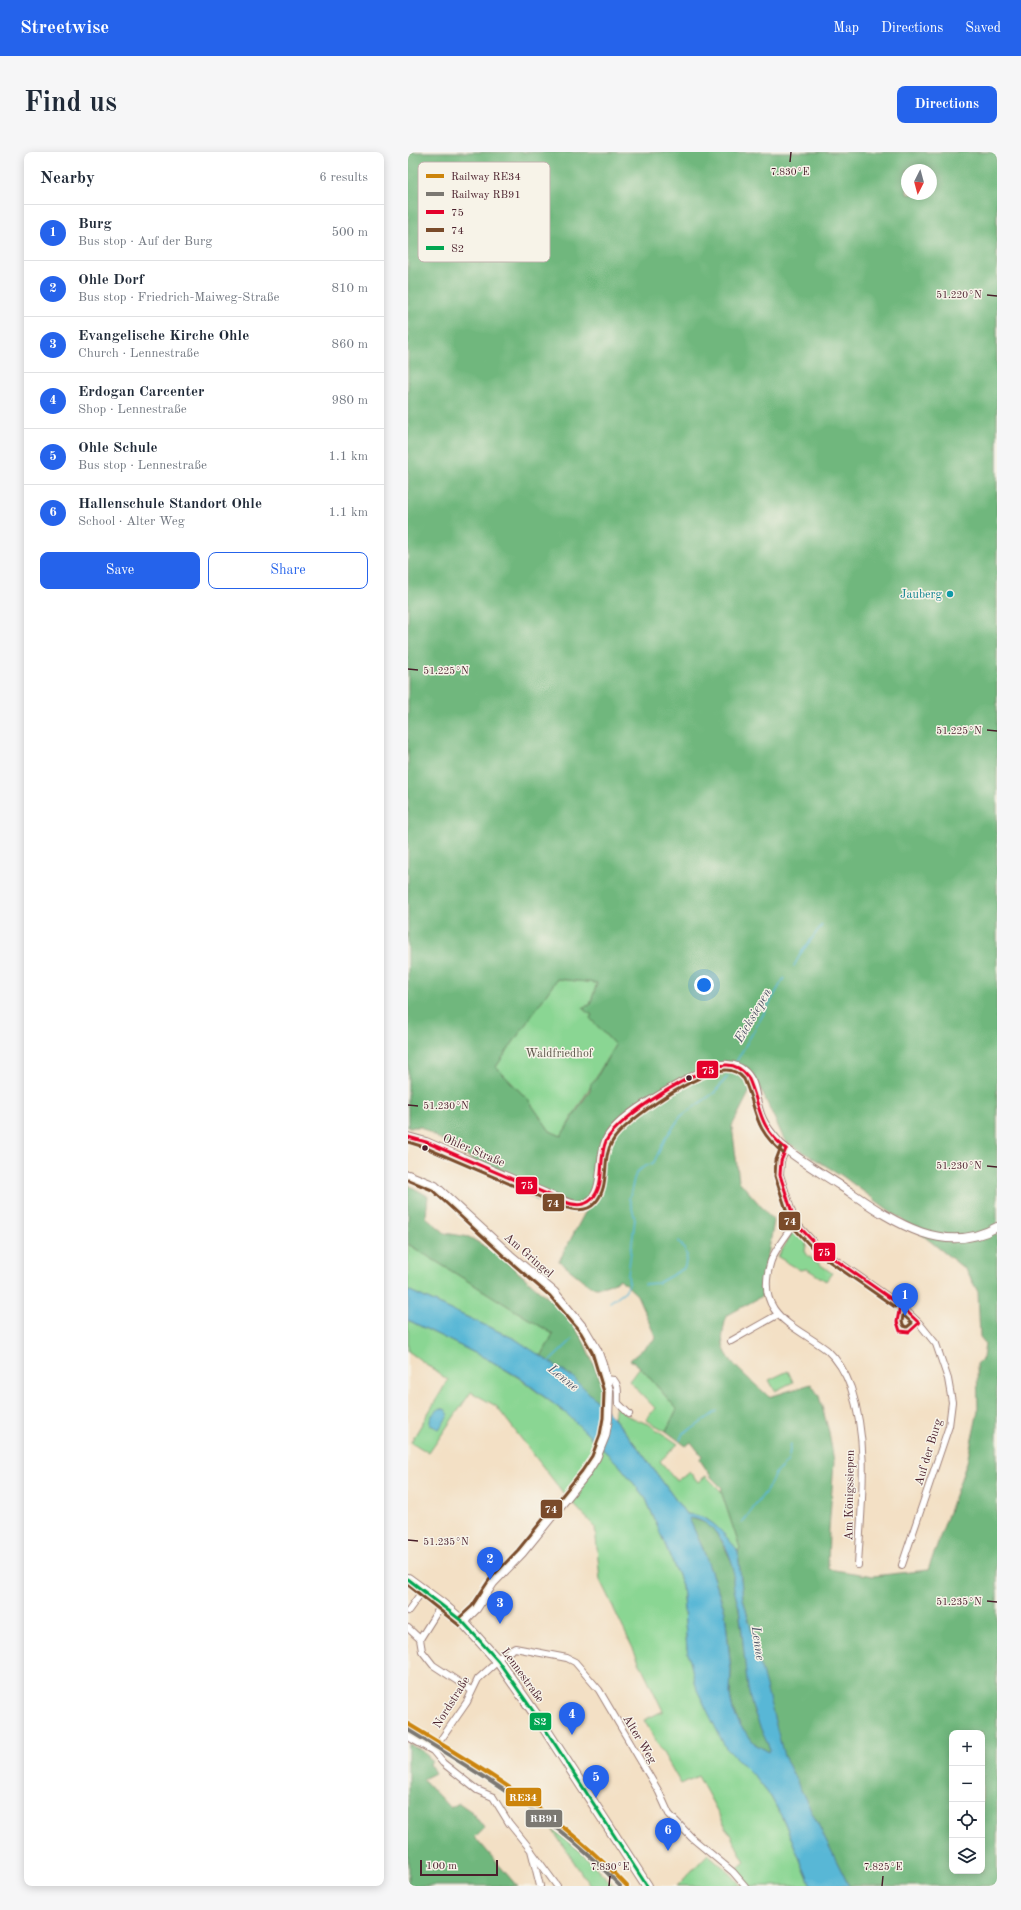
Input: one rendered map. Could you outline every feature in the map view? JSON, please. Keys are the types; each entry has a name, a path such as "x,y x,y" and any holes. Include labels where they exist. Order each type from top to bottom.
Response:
{"main road":[{"name":"Lennestraße","path":"408,1578 463,1622 497,1660 534,1712 647,1886"}],"street":[{"name":"Ohler Straße","path":"408,1136 426,1142 564,1201 575,1205 582,1204 589,1202 596,1194 604,1147 608,1136 619,1123 702,1072 711,1067 724,1064 737,1067 746,1073 752,1084 758,1110 765,1125 786,1150 880,1212 912,1230 936,1236 960,1237 981,1234 997,1227"},
{"name":"Auf der Burg","path":"786,1150 781,1161 780,1176 795,1222 820,1249 900,1305 919,1323 936,1344 948,1379 952,1402 949,1426 902,1565"},
{"name":"Am Gringel","path":"408,1175 435,1186 510,1255 554,1292 585,1330 597,1350 608,1391 608,1420 605,1436 596,1458 586,1474 522,1553 493,1583 476,1609 463,1622"},
{"name":"Am Königssiepen","path":"795,1222 770,1262 766,1286 769,1299 777,1315 788,1325 827,1351 841,1366 851,1388 859,1424 863,1461 858,1565"},
{"path":"731,1341 777,1315"},
{"path":"606,1380 614,1380 616,1382 618,1386 618,1403 629,1414"},
{"path":"408,1611 424,1590"},
{"path":"420,1639 442,1604"},
{"path":"408,1628 420,1639 422,1651 433,1665 471,1690"},
{"name":"Alter Weg","path":"497,1660 515,1648 567,1658 575,1662 599,1690 659,1792 669,1814 692,1838 733,1872 745,1886"},
{"name":"Nordstraße","path":"442,1738 467,1702 471,1690 478,1679 497,1660"},
{"path":"408,1737 433,1751 443,1764 477,1790 493,1797 509,1823 557,1886"},
{"path":"531,1850 540,1886"}],"green space":[{"path":"408,152 997,152 997,1886 849,1886 780,1751 743,1598 738,1552 740,1548 721,1491 722,1488 712,1478 700,1460 702,1456 691,1442 686,1446 666,1431 677,1409 640,1367 630,1360 656,1338 637,1295 620,1279 605,1286 590,1286 559,1261 588,1207 578,1211 536,1200 421,1127 408,1127","holes":["557,979 597,983 590,1005 583,1007 584,1010 592,1015 590,1018 615,1045 594,1082 591,1083 590,1090 561,1136 550,1131 529,1101 496,1067","756,1079 785,1141 841,1175 920,1233 966,1270 978,1292 980,1337 985,1343 983,1358 977,1364 978,1411 967,1462 928,1570 873,1576 828,1569 829,1529 834,1462 829,1432 819,1396 811,1384 769,1397 735,1365 725,1351 722,1337 726,1316 764,1295 763,1283 774,1221 739,1181 732,1126"]},
{"name":"Waldfriedhof","path":"557,979 597,983 590,1005 583,1007 584,1010 592,1015 590,1018 615,1045 561,1136 550,1131 529,1101 496,1067"},
{"path":"408,1185 428,1196 426,1217 445,1233 469,1237 496,1253 563,1311 583,1340 603,1386 602,1406 574,1378 541,1357 553,1334 408,1244"},
{"path":"799,1231 807,1240 805,1251 808,1256 832,1273 826,1281 807,1269 800,1270 778,1257 792,1233"},
{"path":"408,1244 553,1334 541,1357 515,1339 408,1290"},
{"path":"408,1320 491,1361 519,1378 568,1415 620,1466 646,1499 682,1585 687,1649 755,1777 771,1797 784,1821 811,1886 748,1886 735,1870 745,1862 698,1776 681,1784 644,1720 663,1711 600,1580 595,1527 564,1494 496,1406 471,1392 429,1453 411,1442 448,1380 408,1351"},
{"path":"640,1367 677,1409 666,1431 646,1420 655,1408 629,1381"},
{"path":"788,1371 793,1382 775,1391 769,1380"},
{"path":"616,1405 628,1416 650,1425 678,1444 660,1461 677,1481 689,1471 698,1482 706,1476 721,1491 740,1548 738,1552 707,1519 696,1515 686,1514 614,1418"},
{"path":"688,1517 706,1523 713,1529 721,1540 733,1564 733,1580 739,1608 749,1691 754,1712 770,1749 769,1752 755,1744 740,1725 733,1711 730,1695 731,1670 725,1611 703,1549"},
{"path":"408,1744 421,1750 432,1760 430,1764 435,1773 423,1779 450,1808 459,1803 472,1812 484,1828 475,1837 517,1886 408,1886"},
{"path":"552,1829 579,1850 614,1886 590,1886"},
{"path":"708,1854 733,1876 741,1886 677,1886"}],"water":[{"name":"Lenne","path":"408,1290 515,1339 574,1378 610,1414 638,1448 686,1514 703,1518 715,1525 736,1548 738,1552 743,1598 784,1756 849,1886 811,1886 784,1821 771,1797 755,1777 725,1747 697,1690 687,1649 682,1585 646,1499 620,1466 568,1415 520,1378 491,1361 408,1320","holes":["689,1518 697,1519 711,1527 722,1540 733,1566 733,1584 739,1608 748,1689 754,1712 770,1749 769,1752 755,1744 740,1725 733,1711 730,1695 731,1670 725,1611 703,1549"]},
{"path":"441,1408 446,1410 448,1416 439,1429 430,1425 430,1420 432,1415"}],"waterway":[{"name":"Eicksiepen","path":"794,966 801,953 822,925"},
{"name":"Eicksiepen","path":"736,1062 784,978"},
{"name":"Eicksiepen","path":"610,1302 625,1291 629,1284 628,1275 635,1219 629,1198 636,1174 642,1168 654,1162 665,1139 681,1116 714,1093 728,1076"},
{"path":"645,1284 658,1283 683,1269 687,1254 679,1241"},
{"name":"Eicksiepen","path":"548,1363 573,1339"},
{"path":"680,1440 683,1433 692,1429 717,1411"},
{"path":"742,1523 767,1490 775,1474 788,1461 791,1444"}],"rail line":[{"name":"RE34","path":"408,1724 468,1760 524,1797 576,1838 627,1886"},
{"name":"RB91","path":"408,1730 492,1782 546,1820 572,1841 620,1886"}],"transit line":[{"name":"75","path":"408,1137 426,1142 566,1202 581,1205 589,1202 596,1193 599,1186 604,1148 606,1141 613,1131 642,1107 679,1083 713,1068 732,1065 748,1077 764,1123 769,1132 786,1149"},
{"name":"74","path":"408,1142 424,1147 561,1206 579,1210 588,1208 595,1203 603,1189 609,1149 619,1133 631,1121 682,1087 714,1072 726,1070 736,1072 744,1079 761,1127 773,1144 783,1153"},
{"name":"74","path":"781,1147 776,1160 775,1176 791,1225 817,1253 895,1307"},
{"name":"75","path":"786,1149 781,1161 780,1175 795,1222 820,1249 900,1305 919,1323"},
{"name":"74","path":"408,1180 432,1190 507,1259 550,1296 581,1333 592,1352 604,1392 603,1418 600,1435 592,1456 582,1471 518,1550 489,1580 472,1606 459,1618"},
{"name":"75","path":"900,1305 897,1322 900,1331 909,1332 919,1323"},
{"name":"74","path":"903,1315 912,1323 907,1327 904,1326 902,1322 903,1315"},
{"name":"S2","path":"408,1579 463,1622 498,1661 538,1718 647,1886"},
{"name":"74","path":"408,1585 460,1626"}],"place":[{"name":"Jauberg","path":"950,594"},
{"name":"Burg","path":"905,1316"},
{"name":"Ohle Dorf","path":"490,1580"},
{"name":"Evangelische Kirche Ohle","path":"500,1624"},
{"name":"Erdogan Carcenter","path":"572,1735"},
{"name":"Ohle Schule","path":"596,1798"},
{"name":"Hallenschule Standort Ohle","path":"668,1851"}]}
